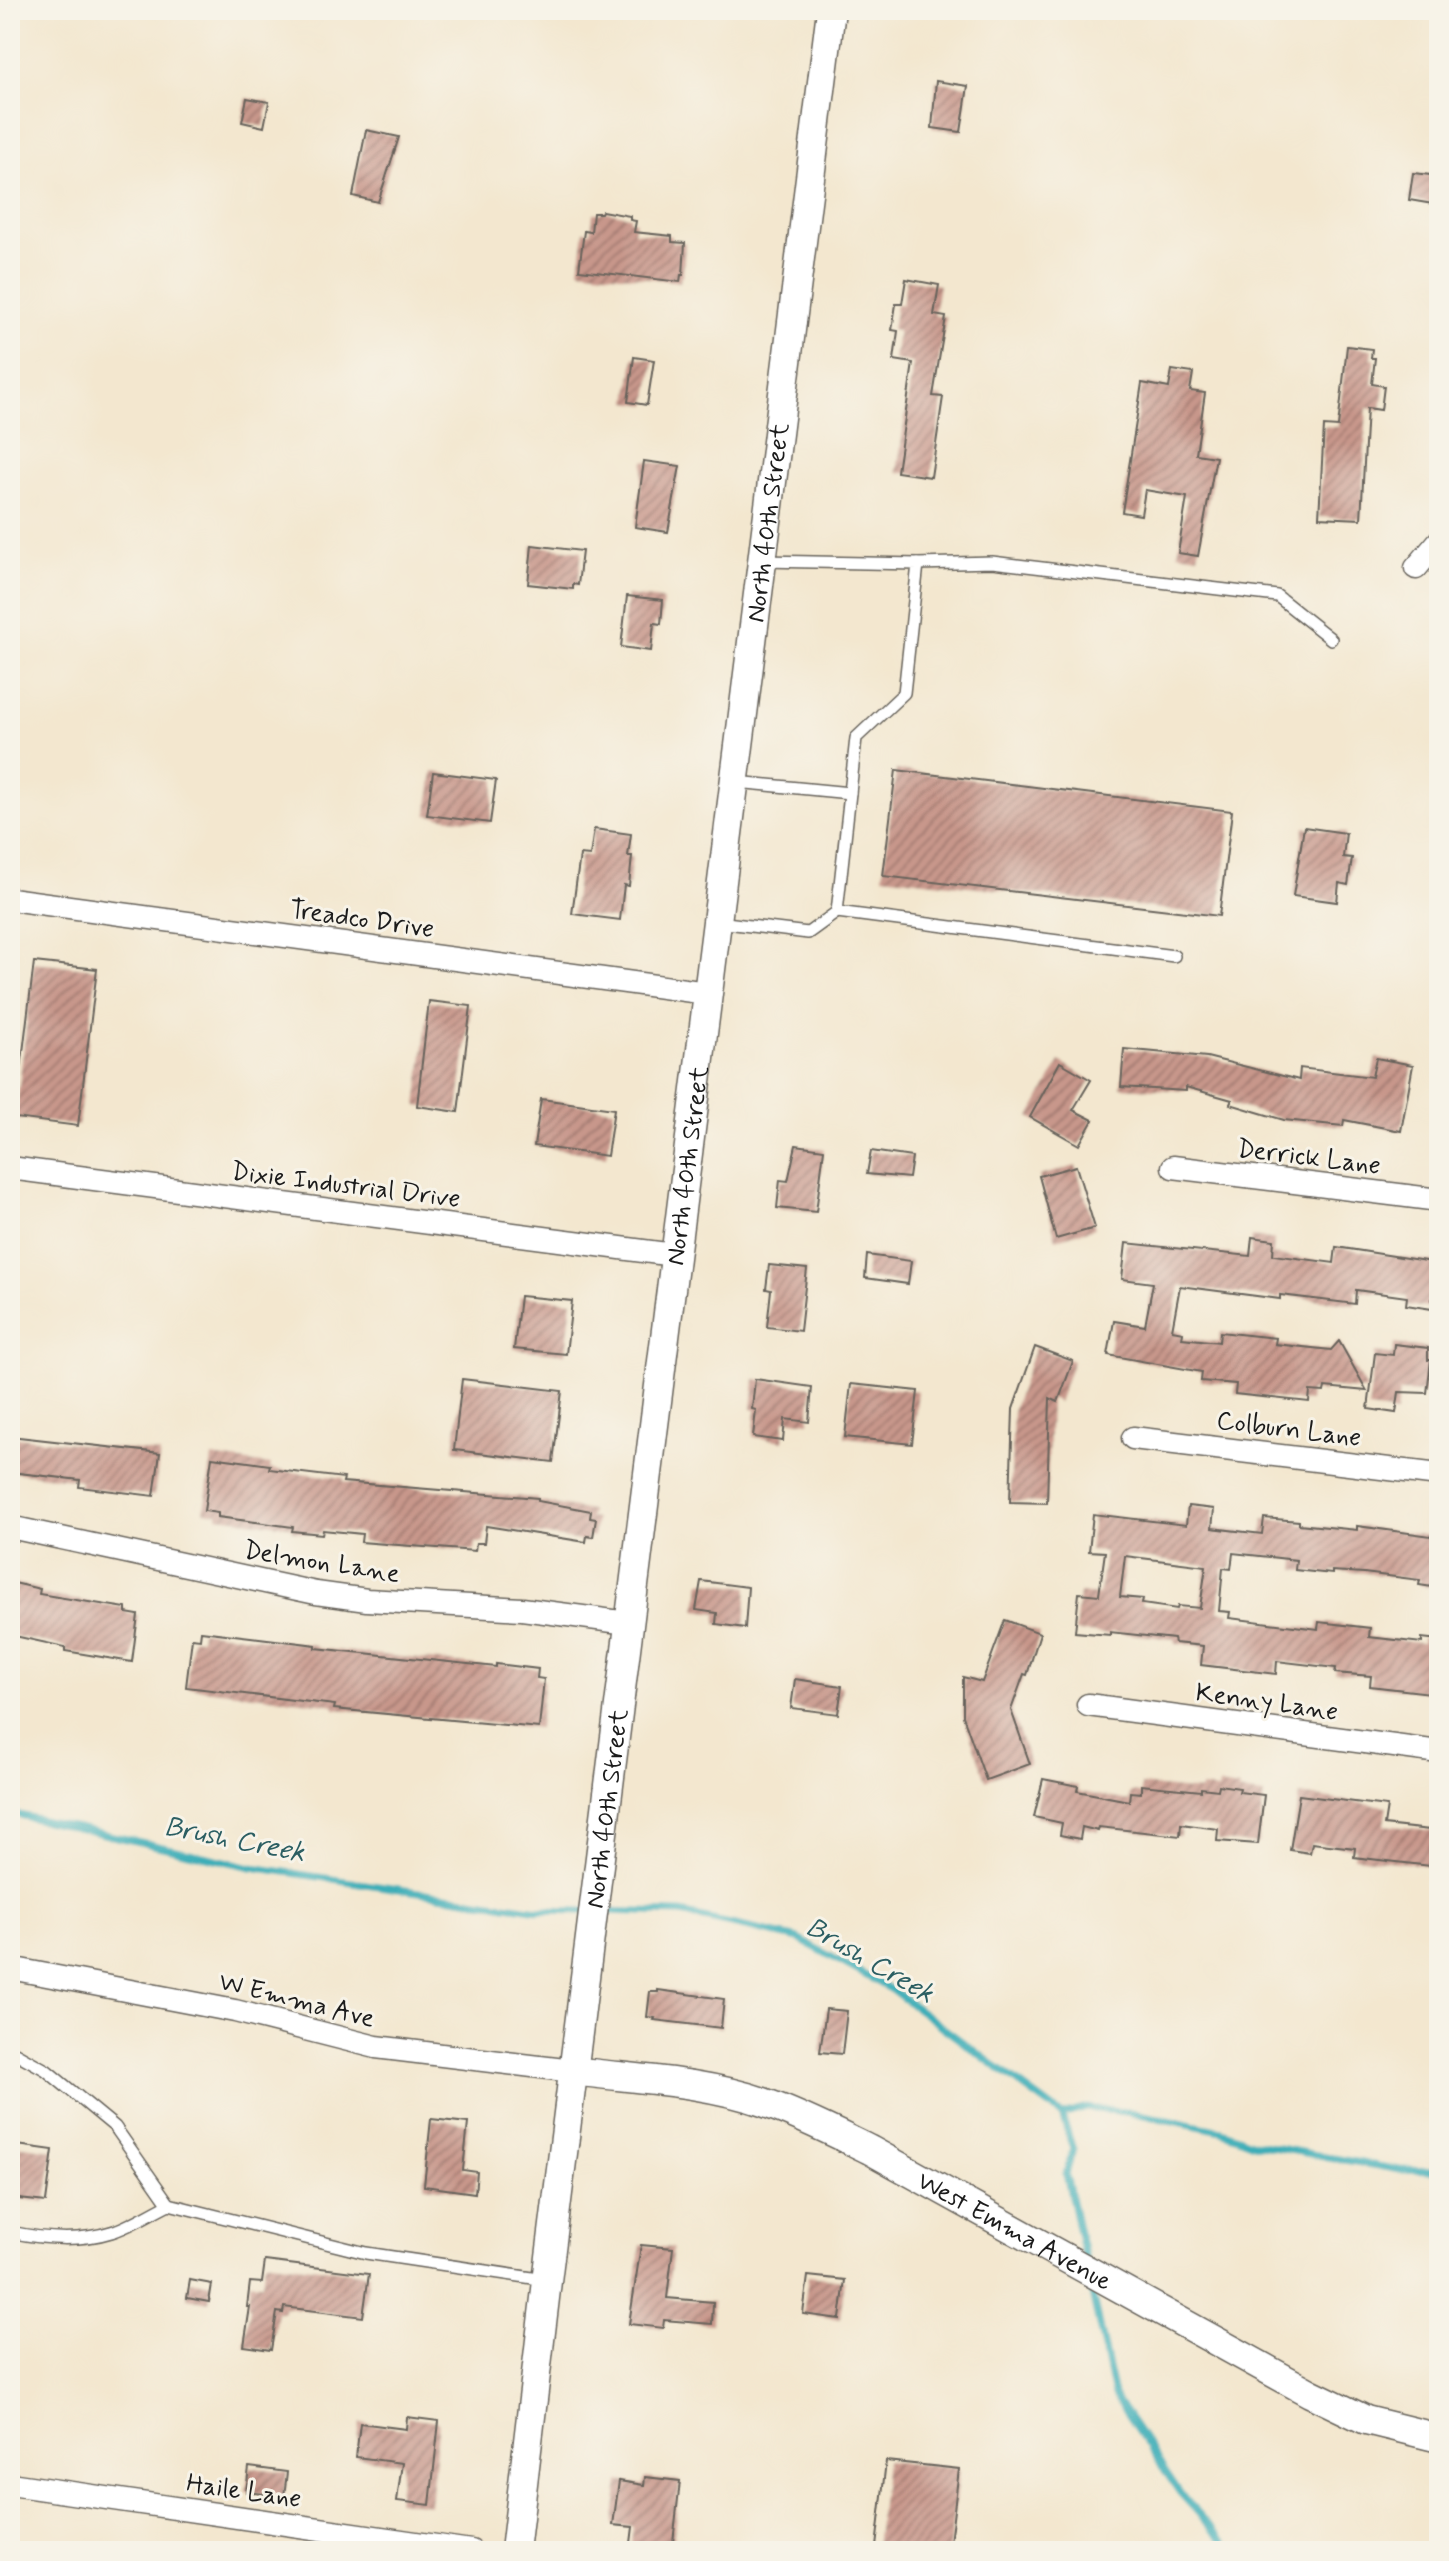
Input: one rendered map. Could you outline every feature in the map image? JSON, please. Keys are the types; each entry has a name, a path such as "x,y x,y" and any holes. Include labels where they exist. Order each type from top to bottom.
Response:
{"street":[{"name":"North 40th Street","path":"515,2551 831,10"},
{"path":"1416,568 1439,541"},
{"name":"Treadco Drive","path":"10,899 707,993"},
{"name":"Derrick Lane","path":"1173,1167 1439,1200"},
{"name":"Dixie Industrial Drive","path":"10,1168 674,1255"},
{"name":"Colburn Lane","path":"1133,1438 1439,1475"},
{"name":"Delmon Lane","path":"10,1527 316,1593 367,1600 522,1609 628,1623"},
{"name":"Kenny Lane","path":"1088,1705 1439,1752"},
{"name":"W Emma Ave","path":"10,1968 235,2011 376,2047 573,2071"},
{"name":"West Emma Avenue","path":"573,2071 712,2088 761,2101 870,2150 1310,2393 1366,2420 1439,2438"},
{"name":"Haile Lane","path":"10,2484 471,2551"}],"lane":[{"path":"762,561 992,562 1277,596 1331,639"},
{"path":"837,912 856,738 904,693 918,564"},
{"path":"733,782 850,793"},
{"path":"717,922 808,933 837,912 1174,956"},
{"path":"10,2050 46,2070 115,2127 169,2204"},
{"path":"10,2232 34,2237 74,2238 112,2232 169,2204 366,2253 547,2281"}],"building":[{"path":"936,81 968,86 961,132 932,128"},
{"path":"247,98 269,102 264,127 242,122"},
{"path":"366,130 399,137 378,202 353,196"},
{"path":"1413,173 1439,176 1439,205 1409,200"},
{"path":"602,211 630,216 630,220 636,221 634,232 672,236 672,242 685,243 680,282 579,270 584,231 591,232 593,213"},
{"path":"906,279 939,285 934,315 946,317 933,396 943,397 931,477 897,472 913,363 894,360 898,331 892,330 896,304 902,304"},
{"path":"1347,346 1372,349 1371,358 1375,358 1372,384 1384,386 1381,410 1367,408 1361,519 1319,517 1324,426 1338,427"},
{"path":"634,357 654,360 647,405 628,402"},
{"path":"1172,370 1193,373 1190,391 1205,393 1196,454 1216,457 1198,556 1178,553 1187,497 1145,490 1141,515 1122,512 1142,383 1169,388"},
{"path":"644,461 680,466 668,532 635,527"},
{"path":"532,545 582,551 578,585 573,584 573,589 528,584"},
{"path":"627,596 663,600 661,624 654,623 651,651 621,647"},
{"path":"896,770 1232,811 1219,916 883,876"},
{"path":"433,772 496,780 490,823 427,815"},
{"path":"1304,827 1346,833 1343,857 1352,858 1348,885 1339,883 1337,902 1293,896"},
{"path":"594,829 631,834 629,886 624,885 620,920 572,914 580,855 590,856"},
{"path":"34,962 97,969 78,1126 15,1118"},
{"path":"429,1001 471,1006 458,1112 417,1106"},
{"path":"1124,1049 1207,1057 1299,1080 1300,1068 1372,1077 1376,1058 1413,1065 1401,1131 1344,1120 1343,1126 1284,1120 1186,1087 1186,1091 1121,1087"},
{"path":"1060,1062 1091,1080 1073,1110 1093,1120 1079,1145 1030,1117"},
{"path":"541,1099 614,1109 607,1156 534,1146"},
{"path":"796,1145 824,1149 816,1212 777,1208 780,1180 788,1181"},
{"path":"871,1151 912,1157 909,1178 867,1174"},
{"path":"1076,1166 1095,1228 1056,1239 1039,1176"},
{"path":"1252,1237 1274,1240 1273,1255 1334,1263 1336,1247 1439,1263 1439,1300 1432,1299 1432,1309 1406,1305 1407,1297 1356,1290 1355,1304 1280,1295 1280,1299 1180,1286 1172,1330 1183,1332 1182,1338 1219,1342 1220,1332 1276,1338 1275,1344 1331,1350 1339,1341 1367,1391 1325,1387 1324,1392 1310,1391 1309,1402 1235,1394 1236,1384 1201,1381 1202,1372 1108,1355 1114,1321 1145,1326 1153,1283 1122,1279 1126,1243 1250,1256"},
{"path":"867,1255 911,1261 908,1284 865,1278"},
{"path":"769,1265 807,1269 800,1331 767,1327 771,1290 766,1289"},
{"path":"520,1296 572,1301 566,1354 514,1349"},
{"path":"1394,1344 1428,1348 1428,1360 1431,1360 1427,1393 1399,1392 1396,1413 1368,1409 1375,1353 1393,1355"},
{"path":"1035,1347 1073,1361 1058,1402 1050,1398 1047,1503 1010,1502 1013,1409"},
{"path":"462,1379 562,1391 553,1462 454,1450"},
{"path":"755,1379 812,1387 809,1422 785,1419 783,1441 753,1437"},
{"path":"851,1384 918,1391 912,1444 845,1437"},
{"path":"10,1436 160,1453 154,1496 79,1487 80,1480 10,1472"},
{"path":"212,1457 270,1465 269,1469 344,1478 343,1482 538,1498 538,1501 591,1511 590,1518 596,1519 593,1537 587,1536 586,1542 486,1526 484,1543 476,1543 475,1551 361,1542 362,1534 292,1531 293,1527 218,1517 218,1513 204,1511"},
{"path":"1188,1506 1214,1509 1212,1528 1262,1534 1264,1518 1439,1537 1439,1588 1419,1585 1420,1580 1364,1573 1295,1570 1296,1560 1233,1553 1231,1569 1223,1568 1219,1611 1230,1612 1229,1618 1318,1629 1319,1622 1370,1628 1369,1637 1422,1643 1422,1638 1439,1640 1439,1694 1370,1686 1371,1676 1335,1673 1336,1668 1277,1661 1276,1674 1201,1665 1203,1646 1175,1643 1174,1639 1110,1632 1110,1635 1075,1632 1079,1593 1099,1595 1105,1552 1089,1551 1093,1514 1186,1525","holes":["1125,1556 1206,1566 1200,1608 1178,1606 1177,1609 1142,1604 1143,1599 1120,1597"]},
{"path":"701,1581 748,1587 745,1628 716,1624 717,1613 696,1610"},
{"path":"10,1582 40,1589 39,1594 126,1608 126,1613 138,1615 132,1662 65,1651 65,1647 10,1635"},
{"path":"1005,1620 1040,1633 1027,1675 1024,1674 1011,1710 1030,1764 986,1780 963,1716 963,1677 982,1682"},
{"path":"201,1631 316,1645 316,1648 538,1669 537,1678 544,1679 539,1728 334,1709 335,1705 186,1687 192,1638 200,1639"},
{"path":"795,1679 842,1686 838,1714 791,1708"},
{"path":"1043,1779 1078,1786 1077,1791 1129,1801 1130,1792 1141,1793 1141,1785 1201,1791 1201,1788 1218,1790 1219,1785 1240,1788 1239,1792 1264,1795 1258,1844 1217,1841 1218,1829 1181,1824 1180,1836 1099,1827 1098,1831 1082,1827 1080,1839 1060,1835 1062,1823 1034,1817"},
{"path":"1299,1795 1387,1806 1384,1825 1439,1831 1439,1867 1354,1857 1355,1848 1312,1843 1310,1853 1290,1850"},
{"path":"658,1990 724,1999 721,2028 647,2017 650,1992"},
{"path":"826,2009 847,2011 842,2054 820,2052"},
{"path":"431,2119 468,2123 463,2170 477,2172 475,2193 424,2186"},
{"path":"10,2144 53,2150 46,2202 10,2198"},
{"path":"641,2245 673,2248 667,2298 713,2302 712,2324 664,2320 663,2328 629,2324"},
{"path":"265,2261 369,2274 363,2317 284,2307 283,2313 277,2312 271,2350 244,2346 250,2282 262,2283"},
{"path":"808,2276 845,2280 840,2319 803,2314"},
{"path":"190,2280 212,2284 209,2302 187,2298"},
{"path":"407,2417 439,2421 430,2505 397,2501 402,2463 356,2457 360,2423 406,2429"},
{"path":"886,2461 959,2469 949,2551 876,2547"},
{"path":"249,2467 287,2472 284,2496 246,2492"},
{"path":"645,2477 680,2481 672,2551 630,2551 633,2527 613,2525 619,2481 644,2485"}],"waterway":[{"name":"Brush Creek","path":"10,1813 252,1867 539,1910 585,1911"},
{"name":"Brush Creek","path":"598,1911 681,1913 799,1939 892,1990 1062,2115 1073,2149 1066,2174 1085,2260"},
{"path":"1062,2115 1087,2108 1134,2113 1222,2131 1256,2144 1400,2170 1439,2171"},
{"name":"Brush Creek","path":"1089,2280 1114,2395 1180,2493 1233,2551"}]}
